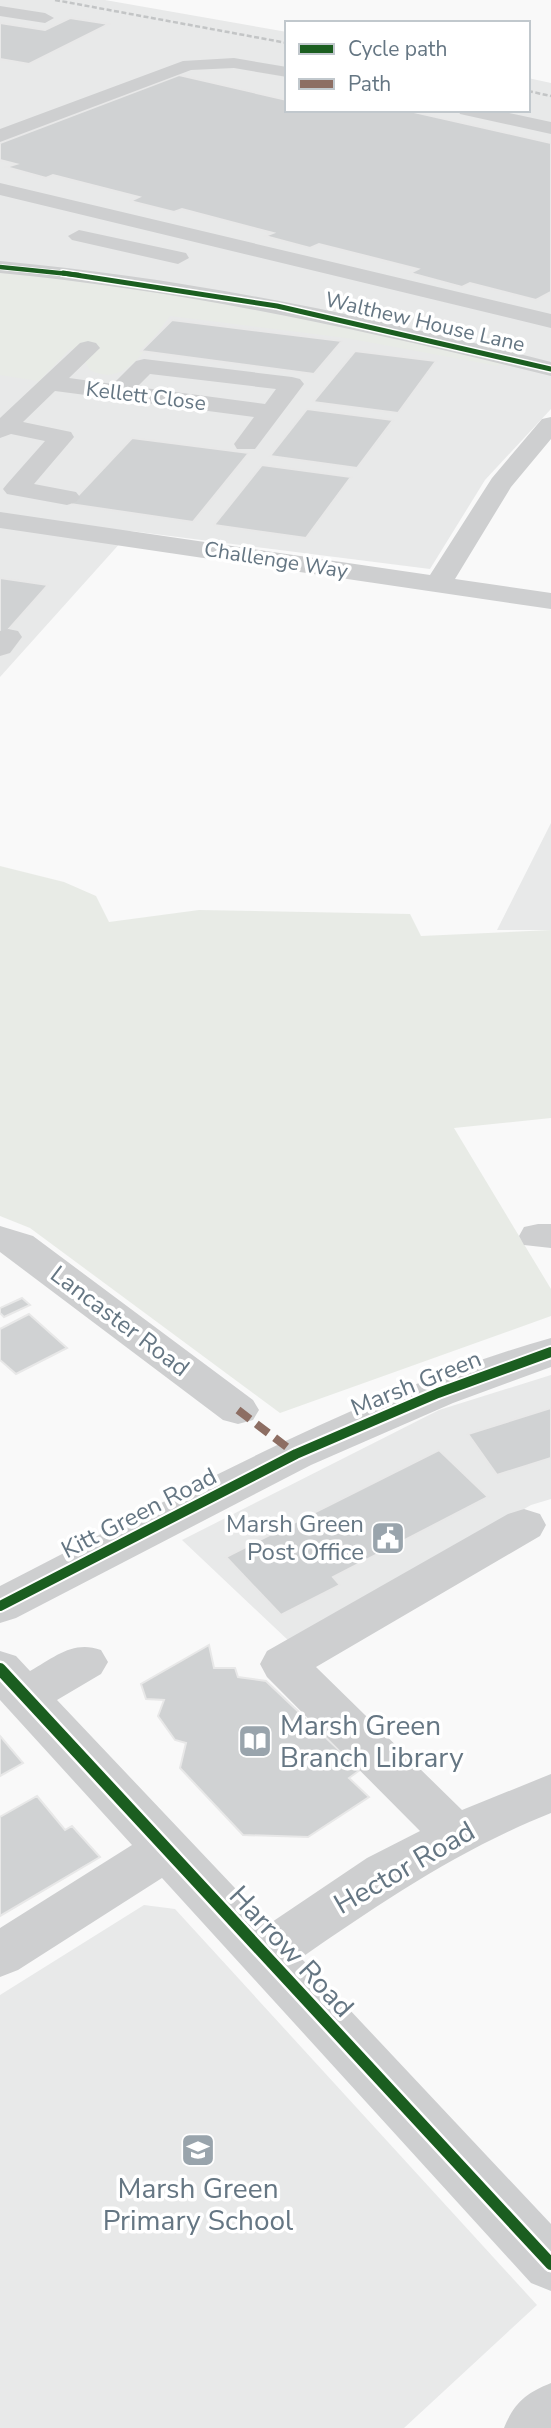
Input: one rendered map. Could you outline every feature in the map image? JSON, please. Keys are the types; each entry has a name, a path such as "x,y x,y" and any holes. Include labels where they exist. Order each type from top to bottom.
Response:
{"street":[{"path":"0,11 45,18"},
{"path":"0,136 189,65 234,63 285,72"},
{"path":"476,112 551,128"},
{"path":"0,188 551,321"},
{"path":"79,236 193,262"},
{"name":"Walthew House Lane","path":"0,267 119,280 199,293 398,333 551,369"},
{"path":"199,293 232,274"},
{"path":"50,383 88,348"},
{"path":"119,392 144,366 292,384 246,444"},
{"name":"Kellett Close","path":"2,429 50,383 271,412"},
{"path":"437,585 501,483 551,424"},
{"path":"2,429 62,437 16,489 67,496"},
{"name":"Challenge Way","path":"0,520 551,601"},
{"name":"Lancaster Road","path":"0,1238 19,1245 238,1410"},
{"name":"Marsh Green","path":"296,1454 438,1393 551,1352"},
{"name":"Kitt Green Road","path":"0,1606 296,1454"},
{"path":"456,1835 283,1664 524,1525"},
{"path":"12,1682 85,1662"},
{"name":"Harrow Road","path":"12,1682 551,2264"},
{"name":"Hector Road","path":"265,1955 384,1872 504,1811 551,1793"},
{"path":"0,1955 167,1849"},
{"path":"534,2428 551,2412"}],"shaded area":[{"path":"0,0 105,0 285,32 285,112 530,112 530,78 551,83 551,409 485,480 430,569 131,531 0,677"},
{"path":"0,270 247,305 503,362 498,366 346,338 170,316 136,360 116,374 90,370 85,362 92,351 70,349 39,381 0,375"},
{"path":"551,823 551,930 497,930"},
{"path":"0,866 64,882 96,896 109,922 199,910 410,914 421,936 551,930 551,1118 454,1128 551,1289 551,1316 280,1413 30,1228 0,1216"},
{"path":"551,1375 551,1499 531,1505 291,1643 182,1540 439,1410"},
{"name":"Marsh Green Primary School","path":"144,1905 175,1909 537,2305 404,2428 0,2428 0,1995"}],"building":[{"path":"70,18 109,24 29,64 0,59 0,23 45,30"},
{"path":"179,75 285,100 285,112 414,112 551,143 551,292 536,300 470,283 462,287 410,273 418,269 319,244 310,248 265,236 273,233 182,209 174,212 130,201 139,197 53,175 46,178 6,167 16,164 0,160 0,143"},
{"path":"172,320 342,341 314,374 141,351"},
{"path":"355,351 436,361 398,413 313,402"},
{"path":"307,409 393,420 357,468 270,456"},
{"path":"132,438 249,453 193,522 70,504"},
{"path":"262,465 351,477 306,538 214,525"},
{"path":"0,578 48,585 0,639"},
{"path":"22,1298 30,1305 4,1317 0,1313 0,1308"},
{"path":"29,1314 67,1348 16,1374 0,1360 0,1329"},
{"path":"551,1408 551,1458 497,1475 468,1434"},
{"path":"439,1450 488,1497 333,1577 340,1585 281,1615 226,1557"},
{"name":"Marsh Green Branch Library","path":"209,1645 214,1668 235,1668 238,1677 266,1681 360,1770 349,1778 369,1797 308,1837 243,1835 180,1768 186,1743 175,1740 158,1716 164,1700 146,1699 141,1684"},
{"path":"0,1736 23,1763 0,1776"},
{"path":"37,1796 65,1830 72,1826 100,1857 0,1916 0,1817"}],"railway":[{"path":"55,0 285,43"},
{"path":"530,91 551,96"}],"marked path":[{"path":"238,1410 296,1454"}],"cycle path":[{"path":"0,267 69,273 208,293 415,335 551,369"},
{"path":"0,1606 296,1454 438,1393 551,1352"},
{"path":"0,1669 551,2264"}],"place":[{"name":"Marsh Green Post Office","path":"388,1538"},
{"name":"Marsh Green Branch Library","path":"255,1741"},
{"name":"Marsh Green Primary School","path":"198,2150"}]}
